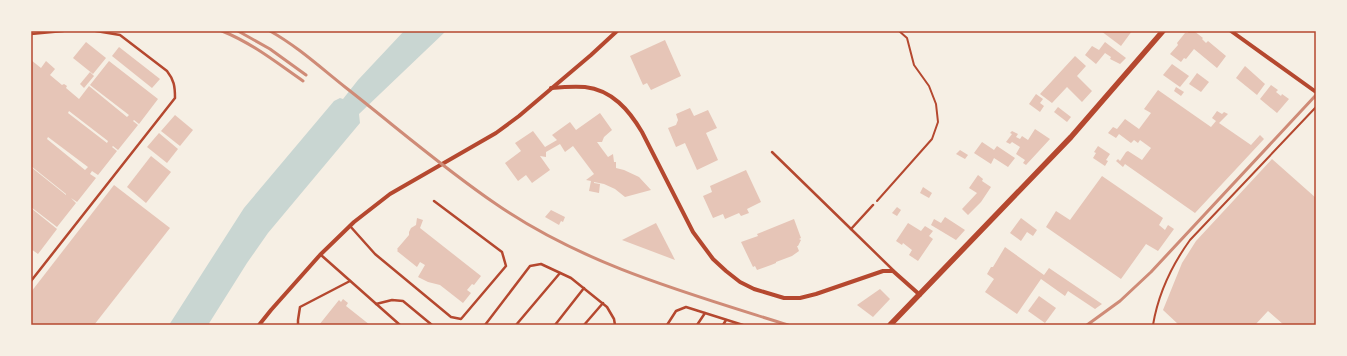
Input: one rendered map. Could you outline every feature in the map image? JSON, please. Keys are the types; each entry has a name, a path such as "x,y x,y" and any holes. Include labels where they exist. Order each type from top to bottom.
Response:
{"street":[{"path":"259,325 270,310 320,254 349,226 390,194 496,133 519,116 617,31"},
{"path":"890,325 1071,137 1163,31"},
{"path":"1231,31 1316,92"},
{"path":"551,88 594,88 615,98 625,108 635,120 642,132 693,232 713,259 740,282 754,289 784,298 800,298 824,292 883,271 894,271 920,295"}],"lane":[{"path":"31,34 62,31"},
{"path":"31,281 175,98 175,84 167,71 120,35 96,31"},
{"path":"772,152 894,271"},
{"path":"349,226 375,254 451,317 461,319 506,266 502,252 434,201"},
{"path":"851,229 873,205"},
{"path":"320,254 400,325"},
{"path":"485,325 530,266 541,264 571,278 603,303 614,319 615,325"},
{"path":"516,325 560,273"},
{"path":"298,325 300,307 350,281"},
{"path":"555,325 584,288"},
{"path":"376,304 392,300 403,301 432,325"},
{"path":"584,325 603,303"},
{"path":"667,325 676,311 686,307 743,325"},
{"path":"697,325 704,313"},
{"path":"723,325 726,320"}],"path":[{"path":"873,205 932,139 938,122 936,104 929,86 914,65 907,38 899,31"},
{"path":"1153,325 1160,297 1179,255 1190,240 1316,107"}],"shaded area":[{"path":"404,31 446,31 359,114 360,123 268,233 247,263 208,325 169,325 244,208 334,101 340,98 343,99 358,80"}],"building":[{"path":"1101,31 1132,31 1121,46"},
{"path":"1189,31 1194,31 1203,38 1202,39 1206,43 1208,41 1226,56 1217,68 1194,49 1186,59 1184,58 1181,62 1170,54 1178,45 1177,43 1185,33 1188,33"},
{"path":"665,40 681,76 651,90 647,83 643,85 630,56"},
{"path":"86,42 106,58 93,74 73,58"},
{"path":"1105,42 1126,58 1120,64 1110,59 1111,57 1105,53 1096,64 1085,55 1092,46 1099,50"},
{"path":"119,47 160,79 152,88 112,56"},
{"path":"1075,56 1086,66 1077,76 1092,91 1082,102 1067,87 1052,103 1040,94"},
{"path":"31,60 41,68 46,61 55,69 50,75 62,85 64,84 67,86 66,88 79,99 89,86 127,117 129,115 90,85 109,61 158,99 139,124 134,120 133,121 138,125 118,150 113,146 112,147 117,151 98,175 92,171 90,174 96,178 77,202 71,198 76,203 57,227 31,207 31,167 66,194 31,166","holes":["69,111 108,141 107,143 68,113","48,137 88,167 85,170 47,139"]},
{"path":"1172,64 1189,76 1180,87 1163,75"},
{"path":"1245,66 1265,84 1257,95 1236,78"},
{"path":"90,72 94,76 84,88 80,84"},
{"path":"1197,73 1209,82 1201,92 1189,84"},
{"path":"1271,85 1278,90 1276,92 1281,96 1282,94 1289,99 1277,113 1260,99"},
{"path":"1176,87 1184,92 1181,96 1174,91"},
{"path":"1158,90 1211,127 1216,121 1212,118 1217,111 1222,114 1224,112 1228,114 1219,123 1251,145 1260,135 1264,139 1195,213 1125,164 1123,167 1116,161 1118,159 1120,161 1128,151 1142,160 1151,148 1140,140 1138,143 1134,140 1131,143 1119,134 1116,138 1108,133 1113,127 1117,129 1125,119 1139,129 1151,113 1144,109"},
{"path":"1036,94 1043,99 1040,103 1044,106 1040,112 1029,104"},
{"path":"1058,107 1071,117 1067,122 1054,112"},
{"path":"690,108 694,116 708,110 717,128 706,133 718,160 697,170 685,143 676,147 668,128 676,125 678,120 676,114"},
{"path":"600,113 612,130 604,137 602,142 597,142 608,157 613,154 614,162 616,162 616,168 639,177 651,190 625,197 615,189 604,184 594,182 600,184 599,193 589,191 591,181 586,180 594,174 573,146 565,152 560,144 546,152 546,157 540,156 550,170 532,183 526,175 518,181 505,163 521,151 515,143 533,131 545,147 557,140 552,135 570,122 576,130"},
{"path":"175,115 193,130 180,146 161,131"},
{"path":"1035,129 1050,139 1026,165 1023,163 1025,160 1016,154 1020,147 1012,142 1010,144 1006,142 1012,134 1010,133 1012,131 1018,134 1016,137 1020,139 1022,136 1028,140"},
{"path":"159,133 178,149 167,163 147,147"},
{"path":"982,142 994,150 997,146 1015,158 1008,167 994,158 991,164 974,153"},
{"path":"1098,146 1110,154 1106,160 1108,161 1105,166 1093,158 1096,153 1094,152"},
{"path":"960,150 968,155 965,159 956,154"},
{"path":"151,156 171,172 146,203 127,187"},
{"path":"1272,159 1316,198 1316,325 1284,325 1268,311 1255,325 1179,325 1163,310 1182,263 1196,241"},
{"path":"746,170 761,202 747,209 749,213 741,216 739,213 725,219 723,214 713,218 703,196 712,192 710,186"},
{"path":"978,175 983,179 982,181 991,187 981,202 968,215 962,209 977,193 969,188"},
{"path":"1102,176 1163,218 1159,225 1165,230 1168,225 1174,229 1158,251 1146,244 1121,279 1046,227 1056,211 1070,220"},
{"path":"114,185 170,228 94,325 31,325 31,292"},
{"path":"923,187 932,193 929,198 920,193"},
{"path":"897,207 901,210 897,216 892,213"},
{"path":"31,208 57,229 38,254 31,249"},
{"path":"551,210 565,217 563,222 561,221 559,225 545,217"},
{"path":"945,217 965,230 956,240 931,225 934,219 941,223"},
{"path":"417,218 423,220 420,228 481,276 474,285 472,284 467,290 471,293 463,303 440,285 428,282 418,277 425,265 420,262 417,267 397,251 409,235 411,228 416,225"},
{"path":"1021,218 1037,230 1033,236 1027,232 1021,241 1010,233"},
{"path":"794,219 801,238 799,239 801,240 797,246 799,251 792,256 757,270 755,266 753,267 741,242 758,236 757,234"},
{"path":"656,223 672,254 675,260 622,240"},
{"path":"908,223 921,231 925,226 933,231 929,236 933,239 918,261 909,255 912,250 903,243 902,245 896,241"},
{"path":"1005,247 1044,275 1049,268 1102,304 1095,309 1068,291 1065,296 1041,279 1017,314 985,292 994,279 987,274"},
{"path":"880,289 890,299 873,317 857,305"},
{"path":"1039,296 1056,308 1045,323 1028,311"},
{"path":"343,299 348,303 346,306 370,325 319,325 339,300 341,302"}],"railway":[{"path":"222,31 254,47 303,81"},
{"path":"238,31 270,49 306,75"},
{"path":"270,31 290,43 457,176 496,204 530,225 600,261 674,289 788,325"},
{"path":"1087,325 1120,301 1151,272 1316,95"}]}
